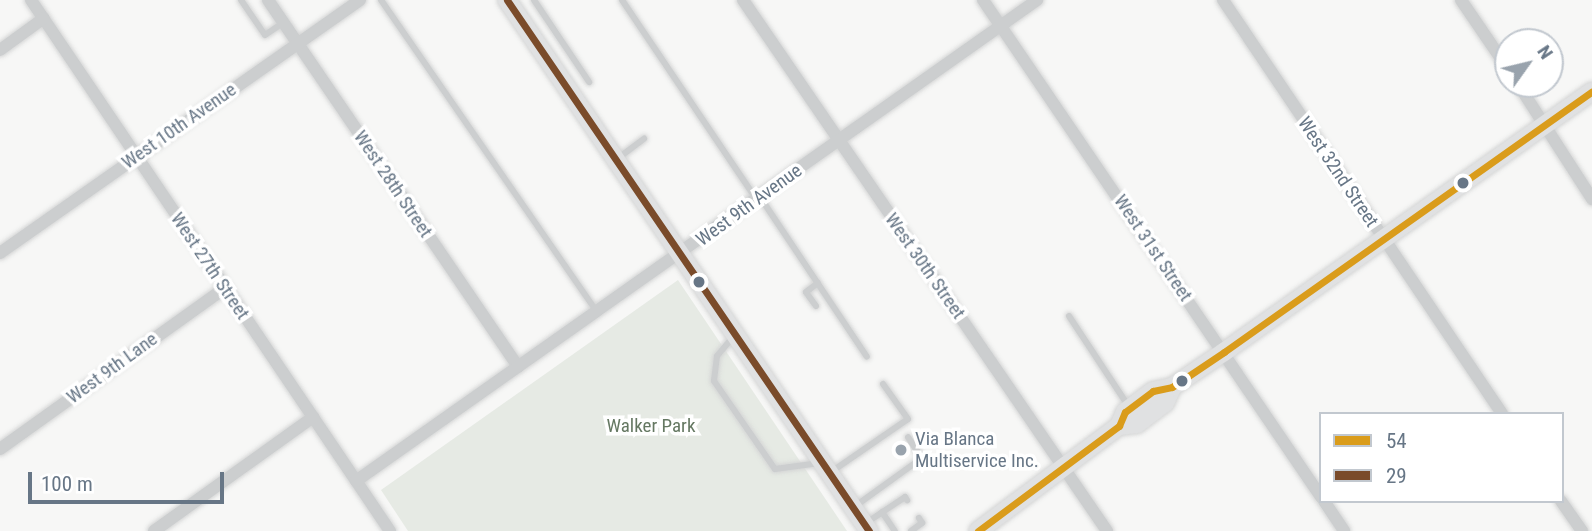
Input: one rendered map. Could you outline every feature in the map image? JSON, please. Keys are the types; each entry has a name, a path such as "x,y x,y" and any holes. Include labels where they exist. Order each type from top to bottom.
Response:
{"street":[{"name":"West 27th Street","path":"31,0 390,531"},
{"name":"West 28th Street","path":"268,0 518,367"},
{"name":"West 10th Avenue","path":"0,253 359,0"},
{"name":"West 30th Street","path":"743,0 1107,531"},
{"name":"West 31st Street","path":"984,0 1319,494"},
{"name":"West 9th Avenue","path":"356,481 680,256 838,140 1037,0"},
{"name":"West 32nd Street","path":"1223,0 1501,412"},
{"path":"1461,0 1494,48"},
{"path":"511,6 866,528"},
{"path":"0,50 44,18"},
{"path":"982,530 1119,426 1130,409 1153,391 1172,387 1224,352 1592,91"},
{"path":"1526,98 1592,199"},
{"name":"West 9th Lane","path":"0,449 225,288"},
{"path":"1119,426 1137,424 1165,402 1172,387"},
{"path":"154,531 313,417"},
{"path":"1325,503 1344,531"},
{"path":"1562,503 1581,531"}],"lane":[{"path":"241,0 265,35 284,23"},
{"path":"381,0 597,312"},
{"path":"511,6 533,0 589,82"},
{"path":"622,0 867,357"},
{"path":"615,160 644,139"},
{"path":"816,306 806,292 818,283"},
{"path":"1069,316 1130,409"},
{"path":"735,336 717,356 714,382 775,469 826,468 908,419 883,384"},
{"path":"853,508 922,458 908,438"},
{"path":"866,528 882,512 905,497 907,500"},
{"path":"882,512 895,531"},
{"path":"911,528 920,521 927,531"}],"green space":[{"name":"Walker Park","path":"678,280 847,531 408,531 381,490"}],"transit line":[{"name":"29","path":"507,0 869,531"},
{"name":"54","path":"978,531 1119,426 1125,412 1153,391 1172,387 1224,352 1592,91"}],"place":[{"name":"Via Blanca Multiservice Inc.","path":"901,450"}]}
